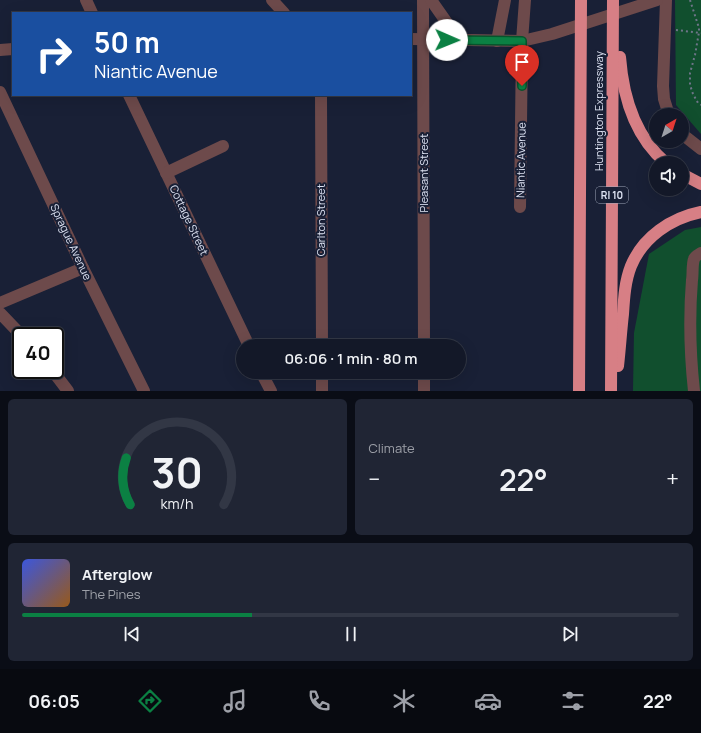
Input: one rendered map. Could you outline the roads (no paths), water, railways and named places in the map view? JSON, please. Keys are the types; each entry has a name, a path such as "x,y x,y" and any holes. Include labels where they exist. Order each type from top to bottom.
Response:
{"highway":[{"name":"Huntington Expressway","path":"579,391 581,0"},
{"name":"Huntington Expressway","path":"611,391 614,0"},
{"path":"614,0 624,92 634,120 642,136 659,156"},
{"path":"689,178 701,184"},
{"path":"616,391 625,296 629,273 633,261 648,240 664,227 673,221 701,212"}],"street":[{"path":"86,0 92,12"},
{"path":"272,0 283,12"},
{"name":"Pleasant Street","path":"423,0 424,339"},
{"path":"431,0 459,40"},
{"path":"497,41 505,0"},
{"name":"Niantic Avenue","path":"520,207 522,41 525,0"},
{"path":"412,40 522,41 552,34 657,0"},
{"path":"666,0 663,86 666,108"},
{"path":"0,50 12,49"},
{"name":"Sprague Avenue","path":"0,92 83,268 144,391"},
{"name":"Cottage Street","path":"129,96 246,339"},
{"name":"Carlton Street","path":"321,96 322,339"},
{"path":"689,140 701,149"},
{"path":"166,173 223,146"},
{"path":"694,391 691,361 690,319 694,259 701,253"},
{"path":"0,303 83,268"},
{"path":"0,313 13,327"},
{"path":"59,379 68,391"},
{"path":"265,379 271,391"},
{"path":"322,379 322,391"},
{"path":"424,379 424,391"}]}
